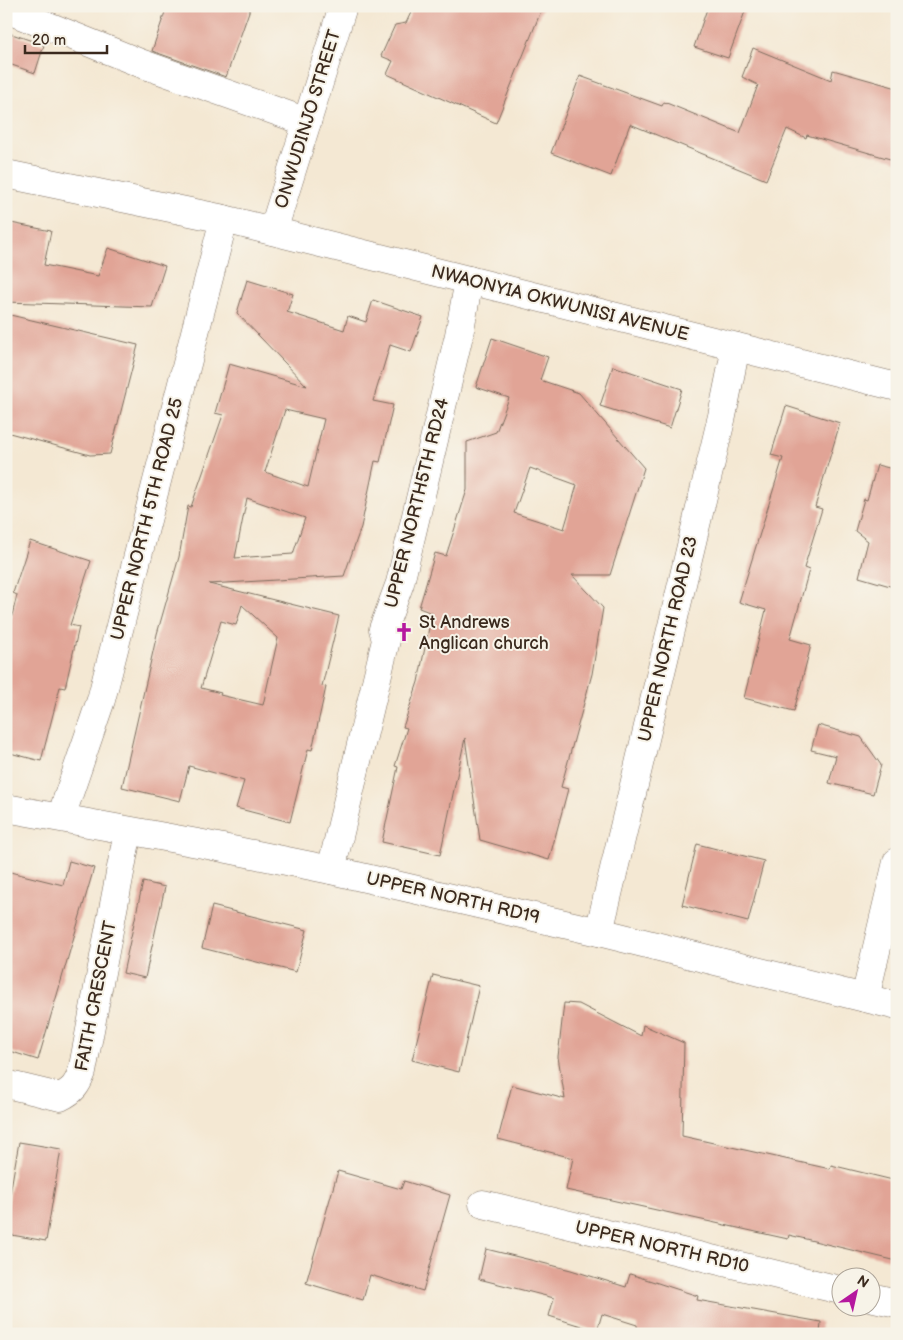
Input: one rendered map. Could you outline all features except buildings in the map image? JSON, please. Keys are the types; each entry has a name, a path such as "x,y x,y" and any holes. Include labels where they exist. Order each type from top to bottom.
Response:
{"street":[{"name":"ONWUDINJO STREET","path":"274,231 343,6"},
{"path":"6,9 140,63 307,122"},
{"name":"NWAONYIA OKWUNISI AVENUE","path":"6,174 224,219 897,387"},
{"name":"UPPER NORTH 5TH ROAD 25","path":"61,817 101,700 224,219"},
{"name":"UPPER NORTH5TH RD24","path":"331,870 386,640 383,629 400,583 459,335 468,280"},
{"name":"UPPER NORTH ROAD 23","path":"599,932 722,416 736,347"},
{"name":"UPPER NORTH RD19","path":"6,808 203,844 331,870 599,932 897,1006"},
{"name":"FAITH CRESCENT","path":"6,1084 60,1097 74,1089 78,1082 82,1072 128,831"},
{"path":"865,998 897,862"},
{"name":"UPPER NORTH RD10","path":"483,1204 830,1288"},
{"path":"880,1299 897,1303"}],"place":[{"name":"St Andrews Anglican church","path":"404,632"}]}
